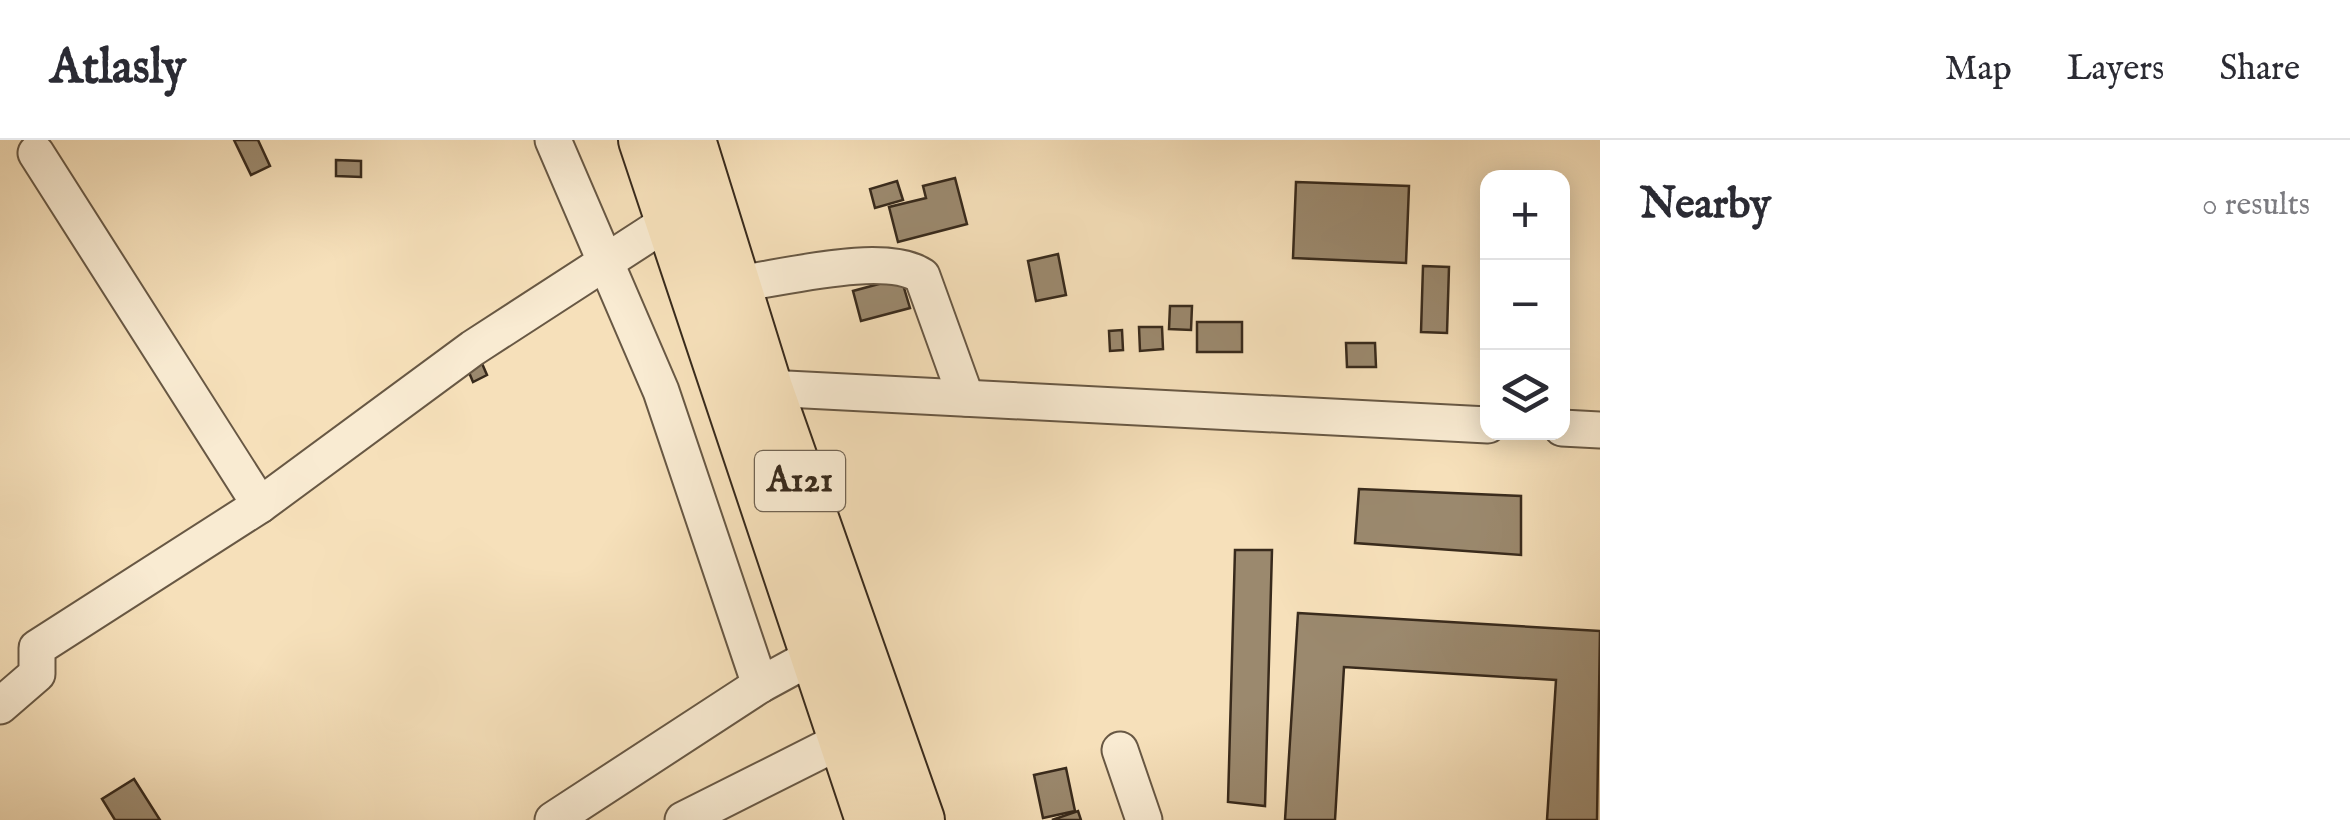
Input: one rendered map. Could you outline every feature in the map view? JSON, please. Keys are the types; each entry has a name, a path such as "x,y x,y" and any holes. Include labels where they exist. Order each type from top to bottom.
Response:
{"highway":[{"name":"A121","path":"644,140 817,654 842,740 872,820"},
{"name":"A121","path":"690,140 767,388 919,820"}],"street":[{"path":"552,140 607,260 676,430 760,685"},
{"path":"36,153 260,505"},
{"path":"0,706 37,674 37,648 260,505 473,348 672,219"},
{"path":"737,284 883,265 909,268 922,276 966,398"},
{"path":"767,388 1480,424"},
{"path":"1570,428 1600,430"},
{"path":"574,814 760,685 817,654"},
{"path":"683,820 719,811 842,740"},
{"path":"1120,750 1144,820"}],"building":[{"path":"234,140 258,140 270,166 251,175"},
{"path":"336,160 361,161 361,177 336,176"},
{"path":"955,178 967,224 898,242 889,207 926,198 923,186"},
{"path":"897,181 903,200 875,208 870,189"},
{"path":"1296,182 1409,186 1406,263 1293,258"},
{"path":"1058,254 1066,295 1036,301 1028,261"},
{"path":"1423,266 1449,267 1447,333 1421,332"},
{"path":"901,278 910,308 861,321 853,291"},
{"path":"1170,306 1192,306 1191,330 1169,329"},
{"path":"1197,322 1242,322 1242,352 1197,352"},
{"path":"1139,327 1162,327 1163,349 1140,351"},
{"path":"1122,330 1123,350 1110,351 1109,331"},
{"path":"1346,343 1375,343 1376,367 1347,367"},
{"path":"477,352 487,375 473,382 463,358"},
{"path":"1359,489 1521,496 1521,555 1355,543"},
{"path":"1235,550 1272,550 1265,806 1228,802"},
{"path":"1298,613 1600,631 1597,820 1547,820 1556,680 1344,667 1335,820 1285,820"},
{"path":"1066,768 1075,811 1043,818 1034,775"},
{"path":"134,779 160,820 115,820 102,799"},
{"path":"1078,811 1081,820 1052,820"}]}
